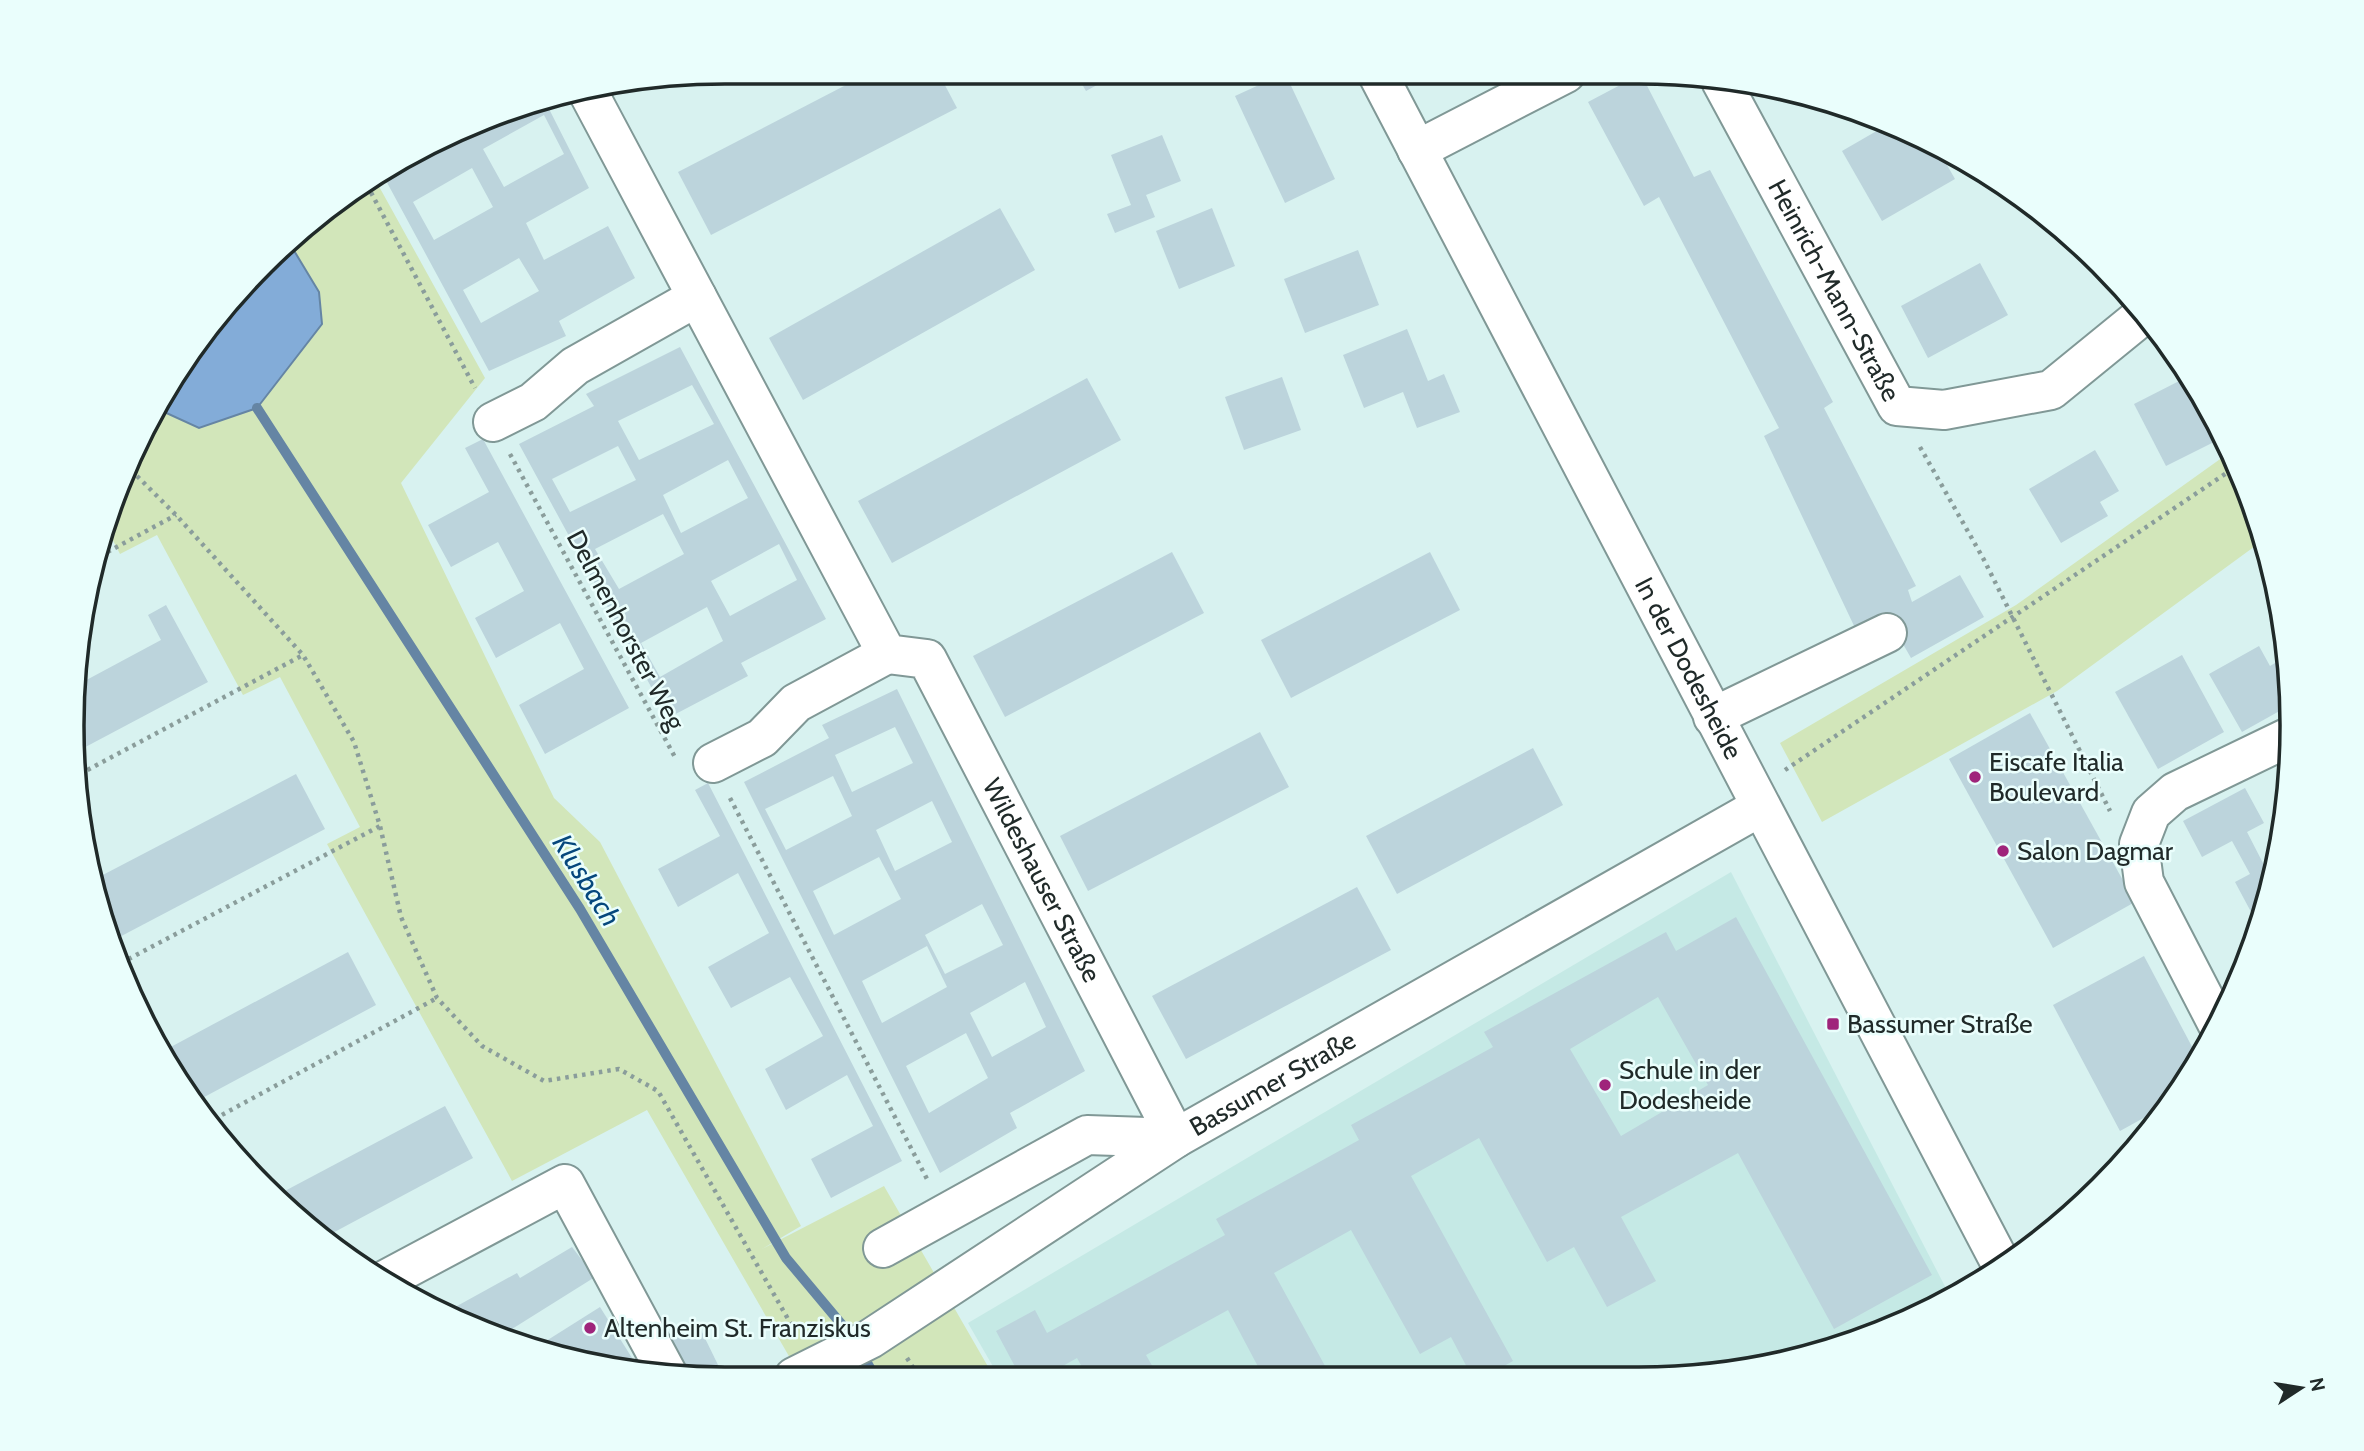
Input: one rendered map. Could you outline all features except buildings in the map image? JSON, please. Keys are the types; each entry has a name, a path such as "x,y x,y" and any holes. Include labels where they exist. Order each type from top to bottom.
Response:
{"street":[{"name":"In der Dodesheide","path":"1383,84 1997,1257"},
{"path":"1417,150 1545,84"},
{"name":"Heinrich-Mann-Straße","path":"1726,90 1897,406 1944,410 2051,390 2136,321"},
{"path":"591,98 887,654 796,703 762,738 713,763"},
{"path":"492,422 533,402 575,366 696,297"},
{"path":"1713,717 1887,633"},
{"name":"Wildeshauser Straße","path":"887,654 927,659 1176,1138"},
{"path":"2212,1013 2144,882 2139,844 2151,813 2175,792 2280,741"},
{"name":"Bassumer Straße","path":"816,1367 870,1339 1176,1138 1760,807"},
{"path":"883,1248 1087,1135 1176,1138"},
{"path":"395,1275 565,1184 662,1364"}],"path":[{"name":"Delmenhorster Weg","path":"370,191 674,759 713,763"},
{"path":"1897,406 1983,558 2119,827 2139,844"},
{"path":"1760,807 1782,772 2012,620 2228,472"},
{"path":"136,474 176,514 303,654 354,742 380,826 401,917 437,998 482,1046 544,1081 619,1069 658,1091 816,1367"},
{"path":"108,551 176,514"},
{"path":"85,771 303,654"},
{"path":"713,763 946,1214"},
{"path":"128,959 380,826"},
{"path":"218,1117 437,998"}],"shaded area":[{"name":"Schule in der Dodesheide","path":"1731,872 1946,1288 1884,1318 1805,1345 1764,1355 1680,1366 993,1367 968,1323"}],"green space":[{"path":"379,186 485,378 401,483 554,798 600,842 801,1226 762,1249 884,1186 988,1367 795,1367 647,1110 512,1181 327,844 360,827 280,677 243,695 157,535 120,554 112,539 133,480 150,442 192,369 243,303 272,272 335,217"},
{"path":"2221,458 2254,547 2057,691 1822,822 1780,743 2016,605"}],"water":[{"path":"294,251 319,292 322,324 257,408 199,428 166,413 192,369 217,335 243,303"}],"waterway":[{"name":"Klusbach","path":"257,408 580,909 786,1258 853,1338"},
{"name":"Klusbach","path":"861,1352 869,1367"}],"place":[{"name":"Eiscafe Italia Boulevard","path":"1975,777"},
{"name":"Salon Dagmar","path":"2003,851"},
{"name":"Bassumer Straße","path":"1833,1024"},
{"name":"Schule in der Dodesheide","path":"1605,1085"},
{"name":"Altenheim St. Franziskus","path":"590,1328"}]}
